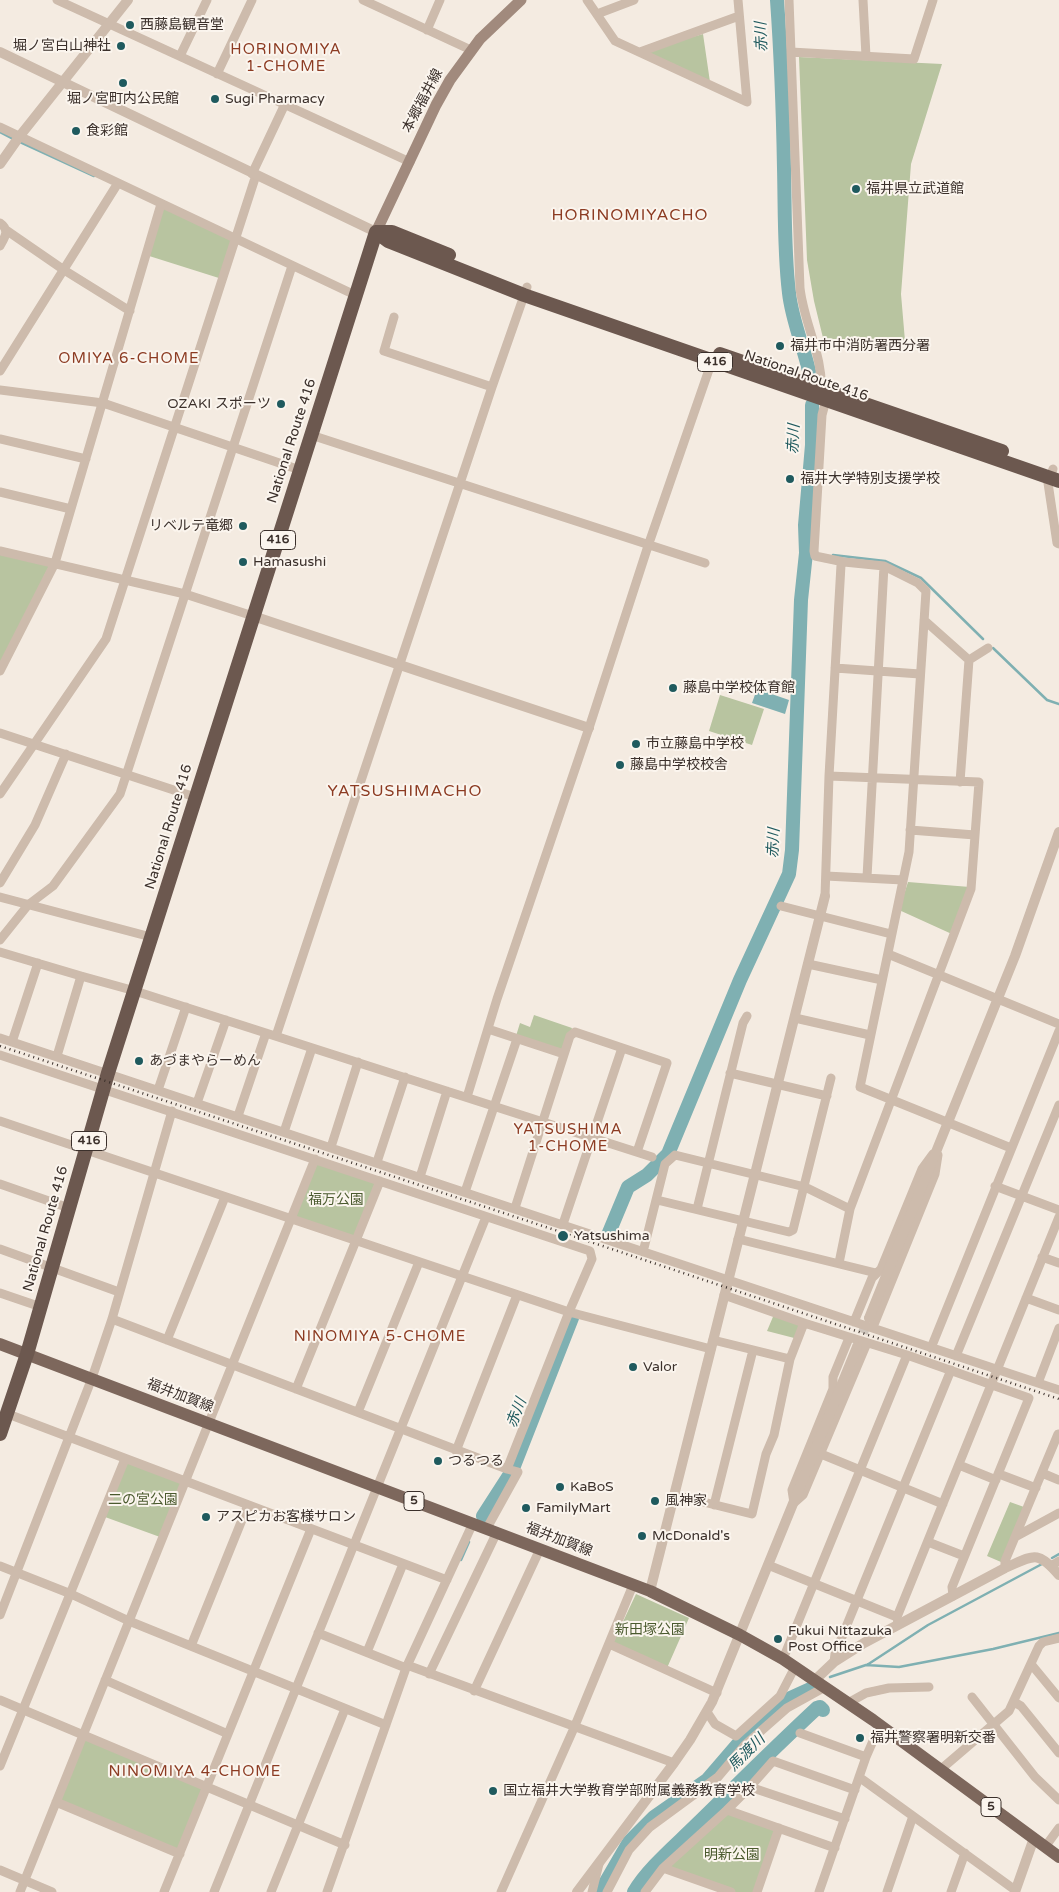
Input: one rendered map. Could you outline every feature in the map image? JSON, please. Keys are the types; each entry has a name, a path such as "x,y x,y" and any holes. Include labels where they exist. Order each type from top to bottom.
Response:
{"highway":[{"name":"National Route 416","path":"0,1434 28,1354 108,1074 376,232 392,232 525,291 714,356 822,396 1055,475"}],"main road":[{"name":"本郷福井線","path":"376,232 443,92 471,50 490,27 521,0"},
{"name":"福井加賀線","path":"0,1344 650,1591 740,1635 783,1659 848,1702 1059,1857"}],"street":[{"path":"58,0 410,162"},
{"path":"0,164 19,137 128,0"},
{"path":"180,56 207,0"},
{"path":"217,74 252,0"},
{"path":"364,0 471,50"},
{"path":"427,30 440,0"},
{"path":"587,0 615,41 747,102 738,0"},
{"path":"597,14 634,0"},
{"path":"789,0 800,288 803,310 820,366 822,396 815,556 844,562 884,566 918,583 926,591 909,852 860,1087 1011,1148"},
{"path":"863,0 866,56"},
{"path":"791,52 914,58 933,0"},
{"path":"640,52 740,16"},
{"path":"0,52 376,232"},
{"path":"0,794 106,639 254,174 285,104"},
{"path":"0,128 355,295"},
{"path":"0,371 118,183"},
{"path":"0,672 55,564 162,204"},
{"path":"3,227 64,270 130,310"},
{"path":"0,246 6,235 3,227"},
{"path":"0,940 28,905 54,886 120,794 292,266"},
{"path":"276,1036 525,291"},
{"path":"394,317 384,351 492,387"},
{"path":"467,1097 648,546 714,356"},
{"path":"0,390 103,404 300,470"},
{"path":"311,435 705,563"},
{"path":"0,440 86,459"},
{"path":"1055,475 1048,483 1056,543 1059,544"},
{"path":"0,492 71,509"},
{"path":"0,550 185,594 589,728"},
{"path":"650,1591 821,916 826,876 829,776 840,565 844,562"},
{"path":"867,877 884,566"},
{"path":"924,620 969,660"},
{"path":"969,660 988,648"},
{"path":"960,782 969,660"},
{"path":"835,668 920,674"},
{"path":"0,733 195,797"},
{"path":"0,883 35,825 66,754"},
{"path":"829,776 979,782 972,889 890,1099 850,1209 839,1263"},
{"path":"910,830 975,835"},
{"path":"871,1323 998,998 1059,832"},
{"path":"826,876 903,880"},
{"path":"0,897 151,937"},
{"path":"781,906 891,934"},
{"path":"0,952 186,1007 652,1157"},
{"path":"888,954 1059,1024"},
{"path":"12,1042 38,963"},
{"path":"808,964 882,980"},
{"path":"57,1056 81,976"},
{"path":"158,1090 186,1007"},
{"path":"697,1209 730,1072 743,1023 747,1016"},
{"path":"795,1018 870,1035"},
{"path":"197,1103 226,1020"},
{"path":"488,1029 564,1054"},
{"path":"931,1348 1059,1031"},
{"path":"515,1208 570,1036 576,1032 667,1063 637,1152"},
{"path":"238,1116 266,1033"},
{"path":"0,1038 420,1176 728,1281 854,1322 871,1323 931,1348 1059,1390"},
{"path":"465,1192 517,1039"},
{"path":"284,1132 312,1048"},
{"path":"563,1224 622,1048"},
{"path":"0,1055 590,1251 592,1259 507,1468"},
{"path":"330,1147 358,1062"},
{"path":"730,1072 826,1096"},
{"path":"377,1162 405,1077"},
{"path":"657,1200 789,1232 793,1230 831,1078"},
{"path":"420,1176 447,1091"},
{"path":"956,1356 1059,1105"},
{"path":"0,1615 92,1378 112,1319 172,1111"},
{"path":"0,1121 569,1312 712,1344 753,1350 790,1359"},
{"path":"854,1322 872,1278 881,1269 922,1169 939,1146"},
{"path":"643,1252 665,1164 675,1155 805,1187 850,1209"},
{"path":"20,1892 315,1160"},
{"path":"296,1389 380,1181"},
{"path":"0,1184 69,1208"},
{"path":"996,1186 1059,1210"},
{"path":"167,1340 225,1197"},
{"path":"214,1892 486,1217"},
{"path":"897,1621 1059,1217"},
{"path":"738,1239 876,1273"},
{"path":"0,1249 119,1292"},
{"path":"1042,1257 1059,1263"},
{"path":"358,1412 419,1262"},
{"path":"0,1293 41,1307"},
{"path":"456,1451 517,1295"},
{"path":"724,1295 849,1338 862,1345 907,1355 1029,1398 952,1587 953,1596"},
{"path":"1026,1298 1059,1310"},
{"path":"112,1319 456,1451 518,1472 429,1674"},
{"path":"675,1495 752,1514 766,1454 774,1435 790,1359 804,1323"},
{"path":"1038,1383 1059,1328"},
{"path":"794,1503 792,1490 833,1389 834,1377 849,1338"},
{"path":"794,1503 804,1495 862,1345"},
{"path":"577,1892 674,1763 717,1693 768,1565 862,1345"},
{"path":"714,1505 753,1350"},
{"path":"783,1659 907,1355"},
{"path":"834,1662 835,1654 856,1601 950,1370"},
{"path":"8,1414 447,1580"},
{"path":"1005,1568 1005,1561 1059,1434"},
{"path":"821,1454 943,1504"},
{"path":"0,1766 124,1459"},
{"path":"959,1465 1036,1488"},
{"path":"1042,1473 1059,1480"},
{"path":"192,1646 248,1505"},
{"path":"1015,1537 1059,1513"},
{"path":"328,1892 406,1666 473,1523"},
{"path":"164,1892 311,1529"},
{"path":"928,1542 964,1556"},
{"path":"474,1691 540,1549"},
{"path":"607,1892 629,1850 650,1827 718,1777 745,1745 787,1708 820,1684 834,1662 897,1621 953,1596 1005,1568 1036,1556 1055,1564 1059,1575"},
{"path":"367,1652 403,1564"},
{"path":"768,1565 856,1601 897,1621"},
{"path":"0,1566 71,1594 129,1621 386,1725"},
{"path":"501,1892 574,1728 634,1585"},
{"path":"318,1633 674,1763"},
{"path":"940,1770 1009,1711 1039,1646 1043,1642 1057,1640"},
{"path":"609,1644 717,1693"},
{"path":"1031,1664 1059,1698"},
{"path":"707,1712 715,1724 736,1736 780,1696 795,1667"},
{"path":"105,1680 228,1734"},
{"path":"848,1702 866,1693 889,1688 929,1687"},
{"path":"972,1697 1034,1777 1059,1800"},
{"path":"0,1700 345,1845"},
{"path":"1014,1702 1021,1706 1059,1753"},
{"path":"271,1892 345,1709"},
{"path":"819,1892 866,1756 882,1727"},
{"path":"800,1734 866,1756"},
{"path":"646,1892 663,1868 727,1810 773,1761 855,1790"},
{"path":"860,1777 1015,1891 1034,1838"},
{"path":"750,1787 845,1819"},
{"path":"56,1802 180,1854"},
{"path":"727,1810 834,1848"},
{"path":"886,1892 913,1816"},
{"path":"757,1892 779,1828"},
{"path":"1045,1847 1059,1828"},
{"path":"951,1892 965,1853"},
{"path":"592,1892 599,1863"},
{"path":"663,1868 731,1892"},
{"path":"0,1870 52,1892"}],"green space":[{"path":"703,34 710,82 640,52"},
{"name":"福井県立武道館","path":"799,57 942,64 911,164 901,294 905,341 824,342 807,260"},
{"path":"161,204 235,239 222,279 146,255"},
{"path":"0,554 49,566 0,668"},
{"path":"720,695 764,709 752,745 709,731"},
{"path":"908,882 970,887 954,935 899,910"},
{"path":"534,1015 572,1028 564,1054 516,1036 520,1023 530,1027"},
{"name":"福万公園","path":"315,1159 380,1181 356,1241 291,1219"},
{"path":"775,1312 804,1323 798,1339 767,1331"},
{"name":"二の宮公園","path":"127,1462 181,1482 160,1537 105,1517"},
{"path":"1010,1502 1024,1507 1001,1562 987,1556"},
{"name":"新田塚公園","path":"636,1594 689,1618 667,1668 613,1643"},
{"path":"86,1735 206,1786 179,1852 58,1802"},
{"name":"明新公園","path":"727,1810 779,1828 757,1892 731,1892 663,1868"}],"water":[{"path":"757,689 789,700 785,714 752,703"}],"waterway":[{"name":"赤川","path":"777,0 782,84 787,278 793,313 809,371"},
{"path":"0,132 15,140"},
{"path":"20,142 94,176"},
{"name":"赤川","path":"608,1235 628,1187 647,1175 668,1154 740,980 789,874 792,850 801,600 806,553 805,525 812,445 812,405"},
{"path":"833,555 885,561 921,578 983,639"},
{"path":"993,648 1047,700 1059,704"},
{"name":"赤川","path":"483,1516 512,1471 572,1318"},
{"path":"461,1560 469,1542"},
{"path":"1052,1558 1059,1554"},
{"path":"867,1665 928,1625 1042,1564"},
{"path":"830,1677 866,1665 899,1667 993,1649 1059,1633"},
{"path":"600,1892 629,1842 654,1817 707,1780 750,1730 788,1699 810,1689"},
{"name":"馬渡川","path":"634,1892 646,1875 663,1857 771,1751 817,1708 820,1707 823,1710"}],"tunnel":[{"path":"857,1347 869,1318"}],"railway":[{"path":"0,1046 1059,1399"}],"place":[{"name":"西藤島観音堂","path":"130,25"},
{"name":"堀ノ宮白山神社","path":"121,46"},
{"name":"堀ノ宮町内公民館","path":"123,83"},
{"name":"Sugi Pharmacy","path":"215,99"},
{"name":"食彩館","path":"76,131"},
{"name":"福井県立武道館","path":"856,189"},
{"name":"福井市中消防署西分署","path":"780,346"},
{"name":"OZAKI スポーツ","path":"281,404"},
{"name":"福井大学特別支援学校","path":"790,479"},
{"name":"リベルテ竜郷","path":"243,526"},
{"name":"Hamasushi","path":"243,562"},
{"name":"藤島中学校体育館","path":"673,688"},
{"name":"市立藤島中学校","path":"636,744"},
{"name":"藤島中学校校舎","path":"620,765"},
{"name":"あづまやらーめん","path":"139,1061"},
{"name":"Yatsushima","path":"563,1236"},
{"name":"Valor","path":"633,1367"},
{"name":"つるつる","path":"438,1461"},
{"name":"KaBoS","path":"560,1487"},
{"name":"風神家","path":"655,1501"},
{"name":"FamilyMart","path":"526,1508"},
{"name":"アスピカお客様サロン","path":"206,1517"},
{"name":"McDonald's","path":"642,1536"},
{"name":"Fukui Nittazuka Post Office","path":"778,1639"},
{"name":"福井警察署明新交番","path":"860,1738"},
{"name":"国立福井大学教育学部附属義務教育学校","path":"493,1791"}],"district":[{"name":"HORINOMIYA 1-CHOME","path":"286,58"},
{"name":"HORINOMIYACHO","path":"630,216"},
{"name":"OMIYA 6-CHOME","path":"129,359"},
{"name":"YATSUSHIMACHO","path":"405,792"},
{"name":"YATSUSHIMA 1-CHOME","path":"568,1138"},
{"name":"NINOMIYA 5-CHOME","path":"380,1337"},
{"name":"NINOMIYA 4-CHOME","path":"195,1772"}]}
